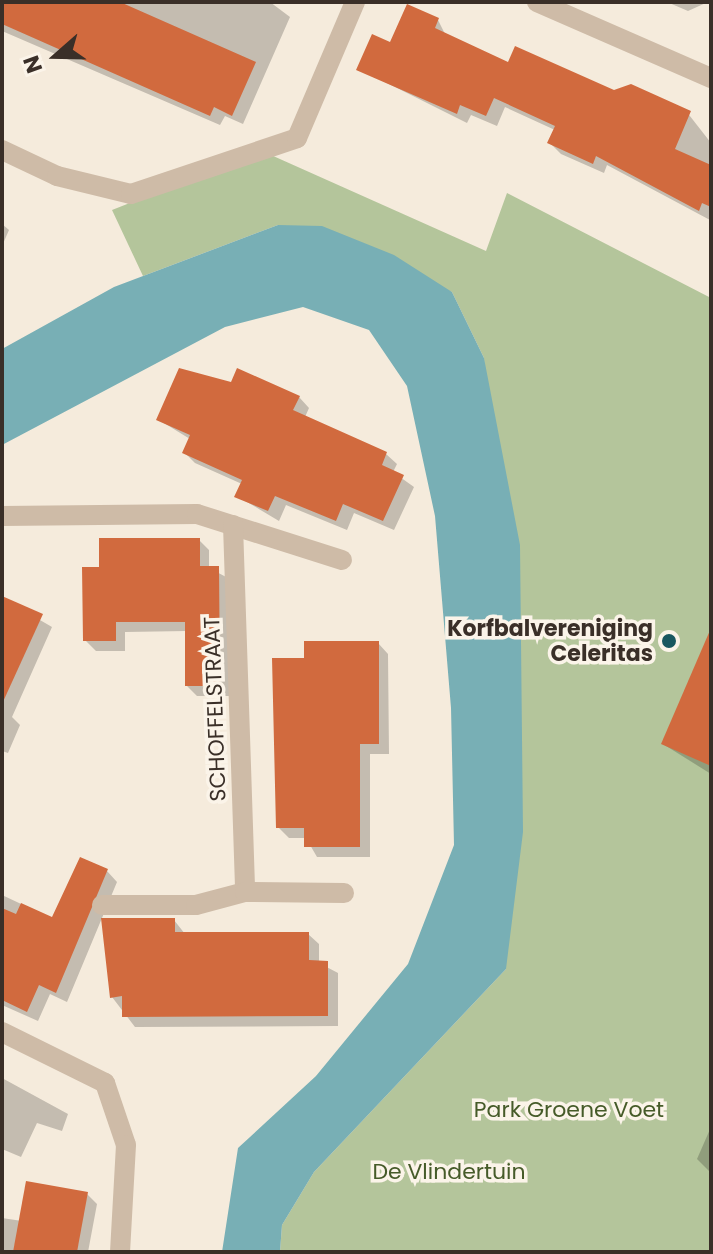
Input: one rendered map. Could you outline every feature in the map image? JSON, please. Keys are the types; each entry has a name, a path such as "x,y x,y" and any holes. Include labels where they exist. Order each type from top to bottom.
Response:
{"street":[{"path":"2,150 57,176 131,194 297,138 355,2"},
{"path":"537,2 711,78"},
{"path":"2,516 197,514 342,560"},
{"name":"SCHOFFELSTRAAT","path":"233,525 245,892"},
{"path":"102,905 196,905 245,892 344,893"},
{"path":"2,1032 105,1083 126,1145 120,1252"}],"green space":[{"name":"Park Groene Voet","path":"262,151 486,251 507,193 711,298 711,1252 280,1252 282,1225 314,1172 506,969 484,358 452,292 278,225 143,276 112,210"}],"water":[{"path":"278,225 322,226 394,255 452,292 484,358 520,545 523,832 506,969 314,1172 282,1225 280,1252 222,1252 238,1148 316,1076 408,964 454,845 451,708 435,516 407,386 369,330 303,307 225,327 2,445 2,349 114,287"}],"building":[{"path":"2,2 120,2 256,62 232,116 214,107 210,116 2,24"},
{"path":"407,4 439,18 435,28 508,62 515,46 614,90 631,84 691,111 675,149 711,165 711,207 702,203 699,211 596,156 593,164 547,143 555,126 494,98 486,116 460,105 457,114 356,70 372,34 390,42"},
{"path":"179,368 231,382 237,368 300,396 293,410 387,452 382,465 404,475 383,521 343,504 336,521 275,496 268,511 234,497 242,480 182,453 190,435 156,420"},
{"path":"99,538 200,538 200,566 219,566 220,686 185,686 185,622 116,622 116,641 83,641 82,567 99,567"},
{"path":"2,596 43,614 2,704"},
{"path":"711,628 711,766 661,744"},
{"path":"304,641 379,641 379,744 360,744 360,847 304,847 304,828 276,828 272,658 304,658"},
{"path":"80,857 108,869 56,993 39,985 27,1012 2,1000 2,908 16,914 21,903 52,917"},
{"path":"101,918 175,918 175,932 309,932 309,960 328,961 328,1016 122,1017 122,996 110,998"},
{"path":"26,1181 88,1192 77,1252 13,1252"}],"place":[{"name":"Korfbalvereniging Celeritas","path":"669,641"}],"park label":[{"name":"De Vlindertuin","path":"449,1172"}]}
